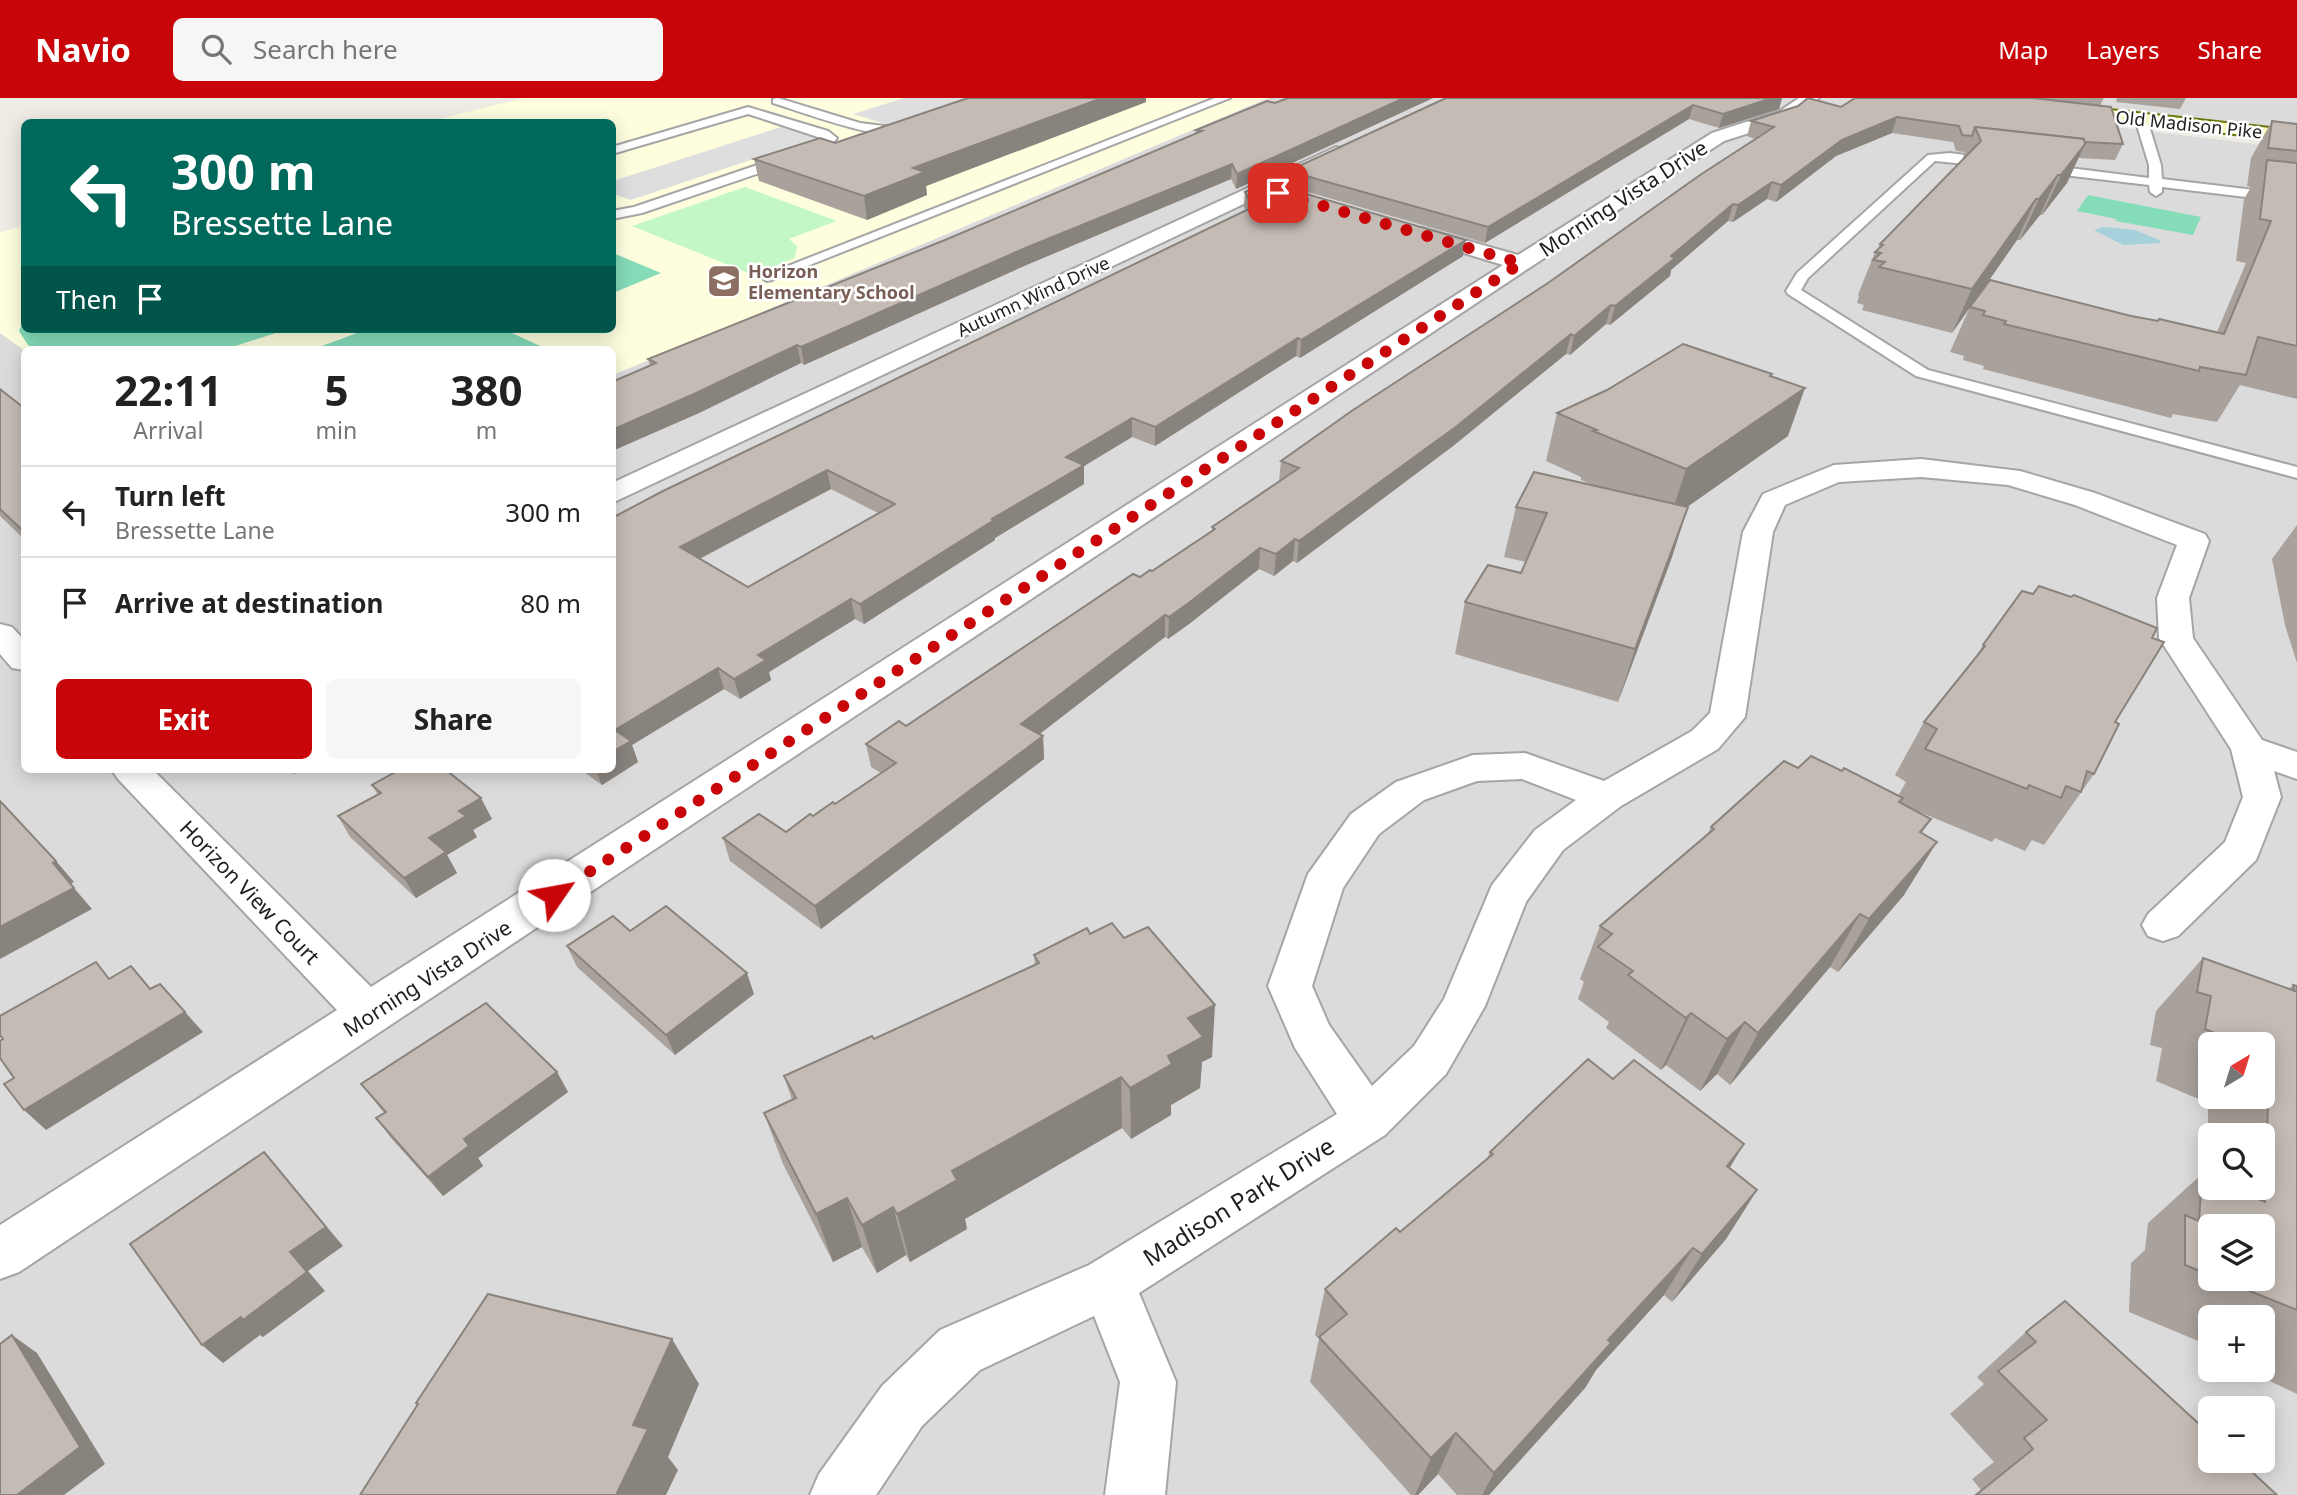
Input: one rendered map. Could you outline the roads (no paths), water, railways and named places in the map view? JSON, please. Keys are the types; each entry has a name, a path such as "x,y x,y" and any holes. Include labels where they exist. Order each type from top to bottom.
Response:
{"main road":[{"name":"Old Madison Pike","path":"1956,98 2297,136"}],"street":[{"name":"Morning Vista Drive","path":"0,1254 1718,137 1787,115 1810,98"},
{"name":"Autumn Wind Drive","path":"616,492 1358,143"},
{"path":"1262,188 1296,198"},
{"path":"1389,225 1521,263"},
{"name":"Madison Park Drive","path":"840,1495 902,1406 960,1350 1108,1283 1368,1120 1430,1060 1463,1006 1507,896 1549,840 1607,797 1705,740 1727,718 1758,532 1773,500 1834,474 1920,468 2010,477 2085,499 2194,541 2173,598 2176,638 2249,749 2262,797 2242,850 2163,925"},
{"path":"0,634 21,657"},
{"path":"2249,749 2297,766"},
{"path":"1368,1120 1311,1035 1290,986 1323,885 1365,824 1410,791 1474,768 1525,766 1607,797"},
{"name":"Horizon View Court","path":"134,773 370,1015"},
{"path":"1108,1283 1148,1382 1135,1495"}],"lane":[{"path":"768,277 1225,98"},
{"path":"616,150 782,99 882,130 895,133 916,131"},
{"path":"616,214 657,204 823,147 831,138 824,132 748,110"},
{"path":"2141,119 2155,165 2156,187"},
{"path":"2297,199 2156,187 2012,165 1950,157 1932,158 1802,276 1793,291 1922,373 2297,473"}],"water":[{"path":"2103,227 2135,230 2161,243 2123,245 2094,230"}],"place":[{"name":"Horizon Elementary School","path":"724,281"}]}
